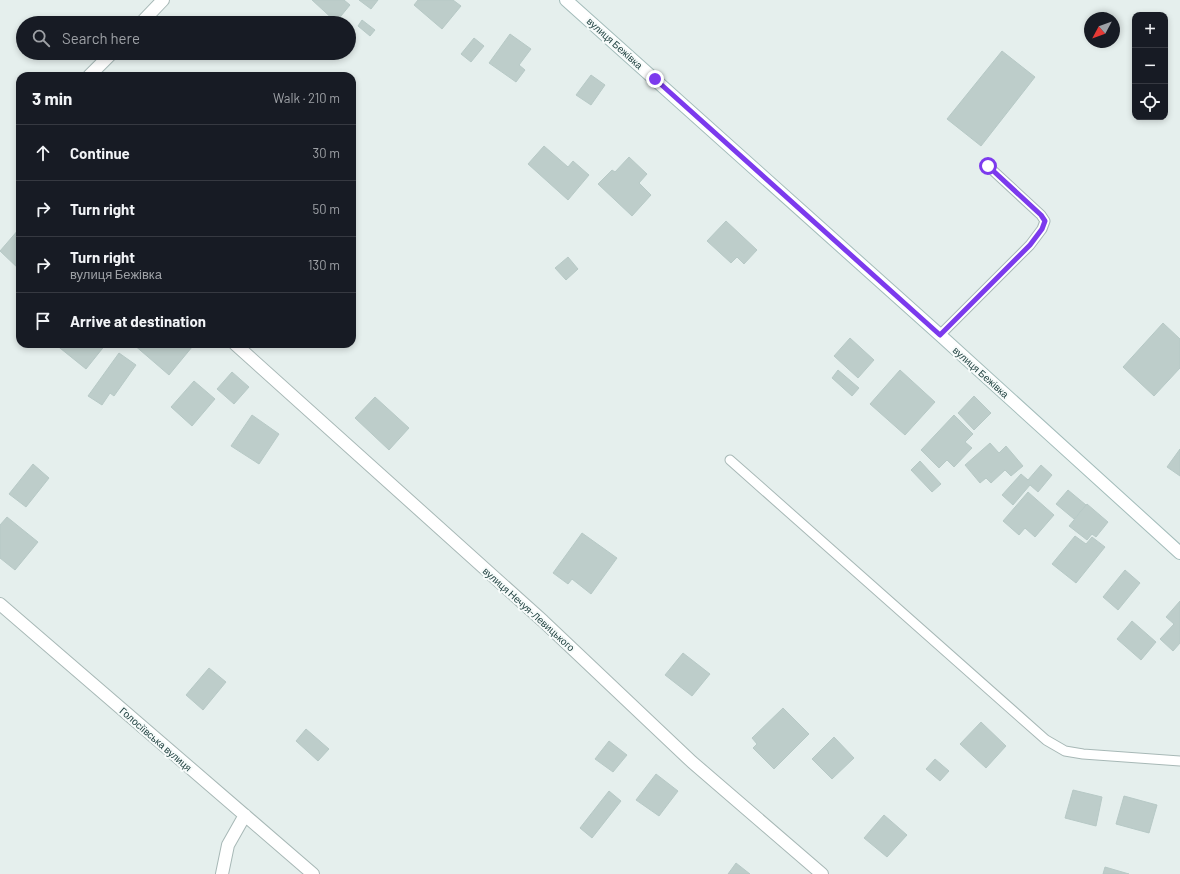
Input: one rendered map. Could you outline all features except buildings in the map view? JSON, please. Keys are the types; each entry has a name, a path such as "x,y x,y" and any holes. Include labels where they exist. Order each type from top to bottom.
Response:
{"street":[{"path":"147,16 163,0"},
{"name":"вулиця Бежівка","path":"566,0 940,335 1180,553"},
{"path":"94,72 105,60"},
{"name":"вулиця Нечуя-Левицького","path":"239,348 543,621 692,762 822,874"},
{"name":"Голосіївська вулиця","path":"0,604 313,874"},
{"path":"222,874 228,845 245,815"}],"lane":[{"path":"940,335 1030,245 1042,229 1045,221 1041,215 988,166"},
{"path":"730,460 1046,740 1065,751 1083,754 1180,761"}],"route":[{"path":"655,79 940,335 1030,245 1042,229 1045,221 1041,215 988,166"}]}
